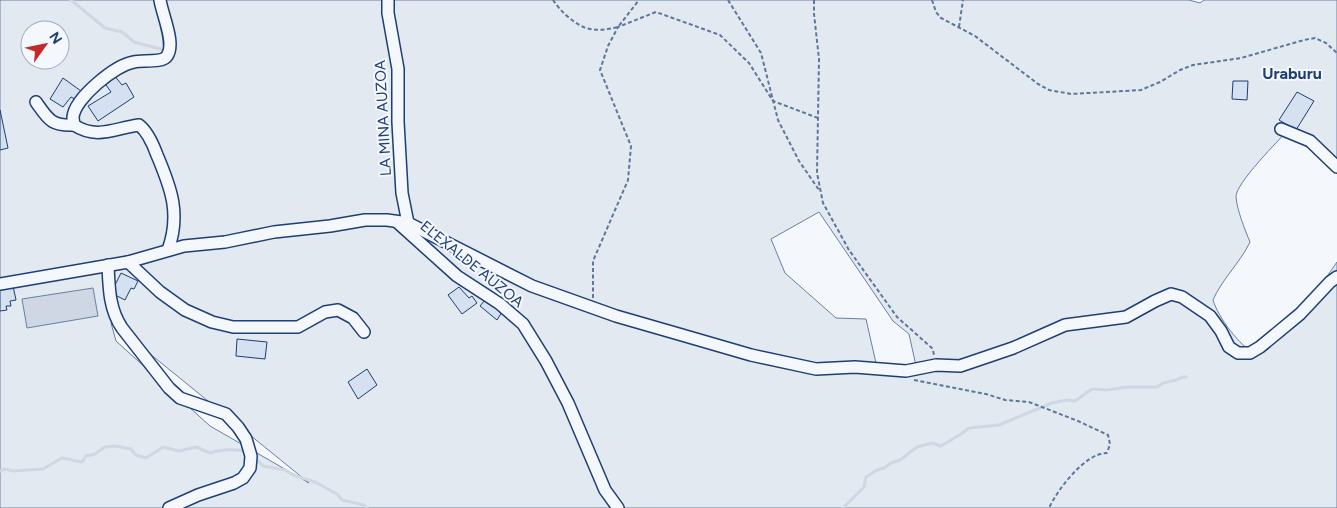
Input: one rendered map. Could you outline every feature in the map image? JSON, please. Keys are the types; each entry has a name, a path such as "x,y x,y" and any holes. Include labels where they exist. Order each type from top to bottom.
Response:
{"street":[{"path":"74,125 73,117 77,108 93,88 109,74 133,62 163,59 167,56 171,47 160,0"},
{"name":"LA MINA AUZOA","path":"388,0 388,13 398,69 402,223"},
{"path":"36,102 48,119 56,124 74,125 83,131 95,134 139,124 142,127 162,165 174,201 172,239 168,250"},
{"path":"1281,129 1310,142 1337,167"},
{"name":"ELEXALDE AUZOA","path":"0,284 128,262 168,250 197,244 224,242 274,232 365,220 387,220 402,223 457,276 500,304 523,324 546,361 568,403 605,490 618,508"},
{"path":"402,223 532,286 616,316 752,355 816,369 855,367 906,371 936,365 960,366 1013,348 1065,325 1126,317 1171,294 1182,297 1210,316 1221,331 1229,347 1238,352 1250,353 1300,314 1337,277"},
{"path":"128,262 160,292 185,310 212,322 234,327 298,327 325,312 338,310 353,318 364,332"},
{"path":"108,265 112,306 116,319 122,328 169,388 180,398 226,414 246,439 251,456 250,468 243,478 168,508"}],"path":[{"path":"553,0 559,10 588,29 601,30 618,27 656,12 720,35 750,63 773,101 818,118"},
{"path":"594,308 593,261 628,180 631,146 600,70 608,46 618,27 639,0"},
{"path":"728,0 761,53 778,120 799,161 820,191"},
{"path":"814,0 819,59 817,173 823,203 849,250 897,317 933,349 936,365"},
{"path":"932,0 936,12 941,18 975,36 1038,84 1049,90 1072,94 1141,90 1193,65 1241,58 1315,38 1326,43 1337,53"},
{"path":"959,27 963,0"},
{"path":"917,369 911,376 912,380 986,394 1005,400 1029,402 1108,435 1110,444 1107,452 1099,453 1089,458 1054,498 1049,508"}],"shaded area":[{"path":"0,0 1189,0 1200,3 1204,0 1337,0 1337,158 1290,128 1258,162 1242,182 1236,197 1250,242 1213,300 1230,331 1243,345 1256,354 1267,350 1309,302 1337,262 1337,508 0,508","holes":["819,212 893,321 909,334 918,375 878,372 866,319 836,318 785,273 771,239","112,323 309,483 210,426 116,341"]},
{"path":"93,288 98,316 27,328 22,299"}],"building":[{"path":"113,74 122,85 126,83 134,97 98,121 88,106 111,92 104,82"},
{"path":"63,78 81,91 75,99 71,97 63,107 50,99"},
{"path":"1233,81 1248,81 1247,100 1232,99"},
{"path":"1297,92 1314,101 1296,130 1279,120"},
{"path":"0,110 8,148 0,150"},
{"path":"121,273 138,281 134,289 131,288 125,300 111,293"},
{"path":"13,286 16,300 10,301 11,306 6,306 7,310 0,311 0,288"},
{"path":"459,287 469,298 472,296 477,303 462,314 448,295"},
{"path":"485,300 502,312 497,320 480,306"},
{"path":"237,339 267,342 265,359 236,356"},
{"path":"367,369 377,385 358,399 348,382"}],"waterway":[{"path":"71,0 105,28 122,32 134,42 164,50"},
{"path":"843,508 864,487 866,477 900,460 917,447 932,443 941,446 969,428 999,425 1052,403 1067,400 1075,401 1092,389 1157,387 1163,383 1186,377"},
{"path":"0,471 5,469 13,471 43,469 62,458 82,462 86,456 95,454 105,447 115,446 131,449 136,455 146,458 163,447 179,451 196,447 210,453 228,450 245,451"},
{"path":"258,461 263,466 285,470 293,475 315,482 337,494 342,500 364,505 367,508"}],"district":[{"name":"Uraburu","path":"1292,73"}]}
